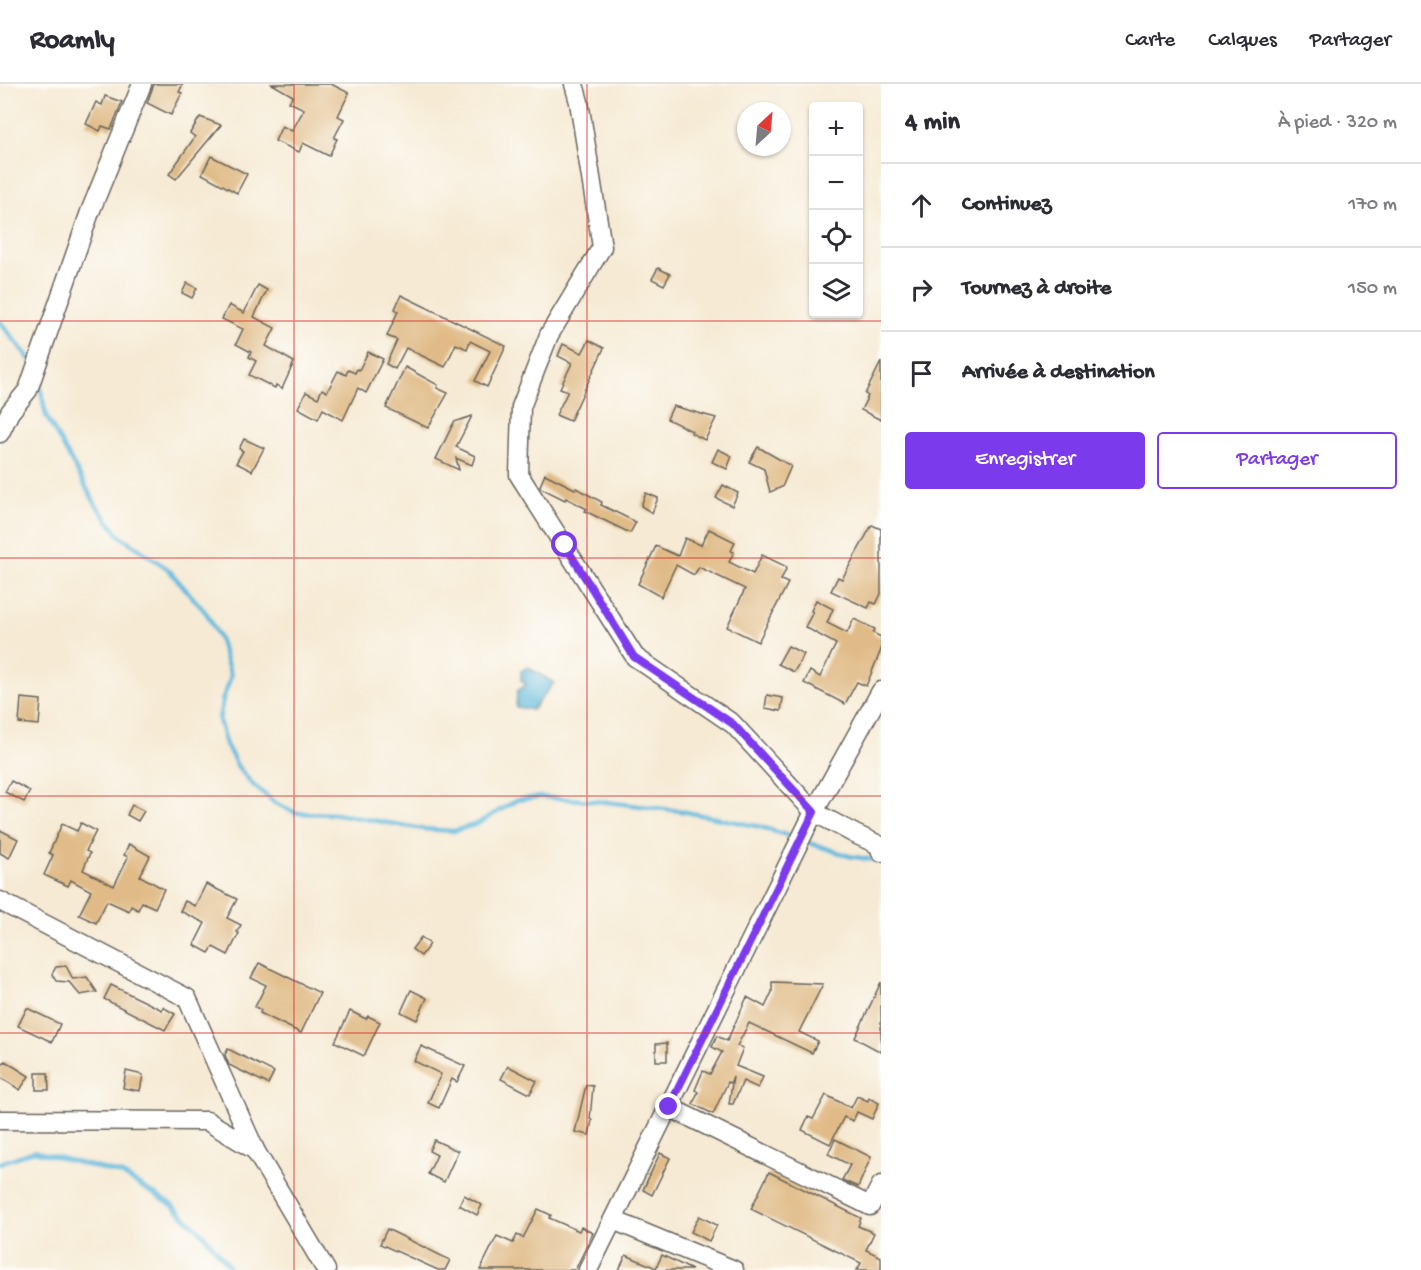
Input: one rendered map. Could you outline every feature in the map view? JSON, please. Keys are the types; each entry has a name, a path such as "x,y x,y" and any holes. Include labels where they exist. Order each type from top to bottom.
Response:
{"street":[{"path":"0,433 10,412 28,390 90,212 142,84"},
{"path":"574,84 579,102 602,247 549,335 521,407 519,475 634,657 733,724 814,812 880,847"},
{"path":"588,1270 814,812 881,691"},
{"path":"0,901 187,998 255,1150 326,1270"},
{"path":"669,1107 870,1206 881,1185"},
{"path":"0,1120 207,1121 255,1150"},
{"path":"613,1220 724,1268"}],"water":[{"path":"528,667 554,683 532,710 516,707 517,691 526,685 521,680 521,671"}],"building":[{"path":"154,84 183,84 179,92 182,93 171,115 147,103"},
{"path":"272,84 331,84 349,93 338,116 344,119 334,138 337,139 329,156 303,143 299,152 275,141 282,126 292,131 304,109 289,102 293,96"},
{"path":"105,96 122,102 111,129 102,126 100,131 86,124 96,102 102,105"},
{"path":"200,117 221,125 176,179 169,174 195,137 190,133"},
{"path":"211,156 247,174 237,193 202,174"},
{"path":"658,268 670,274 664,285 652,279"},
{"path":"187,283 197,288 192,298 182,293"},
{"path":"258,285 267,290 254,317 275,328 266,346 294,362 282,389 276,385 275,388 249,375 256,361 249,357 251,352 236,344 243,329 222,319 229,305 244,313"},
{"path":"401,295 506,346 487,387 475,381 490,351 470,341 467,349 456,344 445,367 406,348 395,369 386,364 397,340 387,336 398,311 395,309"},
{"path":"589,340 604,348 570,421 556,415 568,391 560,388 572,363 558,356 563,344 582,353"},
{"path":"368,352 383,359 366,393 358,388 343,420 323,409 318,419 298,408 306,392 318,398 322,389 327,392 338,371 346,375 348,370 355,373 357,369 359,370"},
{"path":"881,362 881,420 861,410 868,396 865,394"},
{"path":"405,367 448,393 428,428 386,408"},
{"path":"673,406 716,418 705,440 667,419"},
{"path":"472,416 456,447 475,456 472,465 456,458 459,470 436,459 454,422"},
{"path":"244,439 264,448 252,471 236,463 243,451 239,449"},
{"path":"758,447 791,466 782,487 770,492 764,469 749,462"},
{"path":"718,449 732,456 727,469 712,462"},
{"path":"545,474 576,488 602,502 601,505 636,522 630,533 585,511 587,509 566,498 565,500 541,488"},
{"path":"723,485 738,493 732,506 716,498"},
{"path":"646,493 658,498 652,513 641,506"},
{"path":"872,525 881,529 881,594 876,604 871,602 868,608 831,591 838,577 842,579"},
{"path":"709,529 735,542 731,551 734,552 729,562 753,574 762,555 787,567 781,580 788,583 758,642 727,627 745,589 699,567 694,575 676,565 661,597 638,584 656,546 678,556 685,538 701,545"},
{"path":"816,600 833,609 827,623 847,633 854,619 875,629 873,633 881,637 881,650 866,686 857,682 845,704 804,683 810,671 820,677 836,644 805,627"},
{"path":"788,646 804,654 794,672 778,664"},
{"path":"767,695 783,698 781,711 765,708"},
{"path":"21,698 41,700 39,725 19,723"},
{"path":"11,781 30,791 24,802 5,792"},
{"path":"132,805 144,811 138,821 127,815"},
{"path":"81,823 96,831 86,851 90,853 83,870 114,886 128,857 124,855 129,844 150,856 140,876 164,889 155,908 142,902 138,910 131,906 129,911 107,901 96,923 79,915 91,891 71,880 68,886 44,875 53,855 49,853 62,824 77,831"},
{"path":"0,830 18,839 9,858 0,853"},
{"path":"206,884 237,899 227,918 241,925 228,955 213,947 209,953 194,945 205,923 180,911 185,901 195,906"},
{"path":"421,937 430,944 421,956 412,949"},
{"path":"259,963 320,993 301,1033 260,1013 261,1010 255,1007 266,985 251,978"},
{"path":"66,966 73,979 87,977 97,992 80,995 69,982 56,981 52,974 56,967"},
{"path":"772,982 823,984 799,1032 818,1041 812,1053 749,1023 737,1046 743,1048 736,1066 763,1077 758,1088 743,1081 733,1104 729,1104 733,1077 730,1083 728,1082 713,1114 693,1104 698,1092 695,1090 703,1071 710,1074 722,1052 712,1047 717,1036 727,1041 747,997 765,1007 772,992"},
{"path":"881,982 881,1052 855,1038"},
{"path":"111,985 175,1014 165,1030 104,999"},
{"path":"411,990 427,998 417,1020 401,1012"},
{"path":"27,1008 60,1024 52,1042 18,1026"},
{"path":"350,1011 366,1019 368,1016 380,1022 364,1056 335,1042"},
{"path":"667,1043 667,1061 656,1061 656,1044"},
{"path":"421,1046 465,1066 457,1082 452,1079 439,1108 428,1103 441,1074 414,1061"},
{"path":"228,1049 274,1072 268,1084 229,1065 225,1055"},
{"path":"5,1061 29,1076 20,1090 0,1077 0,1068"},
{"path":"508,1066 537,1081 530,1094 501,1079"},
{"path":"126,1071 143,1075 140,1091 123,1088"},
{"path":"36,1073 48,1073 49,1090 36,1090"},
{"path":"586,1085 593,1086 589,1135 575,1132"},
{"path":"826,1095 851,1108 857,1096 879,1103 872,1119 857,1112 853,1121 844,1117 830,1144 802,1130 808,1117 813,1119"},
{"path":"835,1139 871,1157 858,1187 842,1180 850,1165 828,1154"},
{"path":"434,1140 458,1151 444,1182 428,1174 437,1155 429,1151"},
{"path":"660,1153 670,1158 652,1195 643,1190"},
{"path":"769,1172 861,1218 858,1226 874,1233 866,1250 881,1257 881,1270 857,1270 861,1263 751,1209"},
{"path":"464,1195 482,1205 477,1215 459,1205"},
{"path":"538,1209 551,1215 549,1218 579,1231 581,1227 593,1233 575,1270 480,1270 497,1236 513,1243 517,1235 523,1238"},
{"path":"699,1216 717,1225 709,1241 691,1232"},
{"path":"387,1229 450,1260 445,1270 438,1270 380,1244"},
{"path":"626,1255 656,1268 662,1255 692,1270 619,1270"}],"waterway":[{"path":"0,322 32,362"},
{"path":"39,380 46,416 96,505 119,535 168,569 207,614 219,638 231,676 223,698 219,720 226,745 238,767 253,785 275,803 296,813 337,814 423,829 454,831 477,824 517,800 540,797 681,811 761,827 796,838"},
{"path":"804,841 849,856 881,861"},
{"path":"0,1163 34,1151 121,1174 172,1205 204,1235 230,1270"}],"route":[{"path":"565,545 634,657 733,724 814,812 669,1107"}]}
